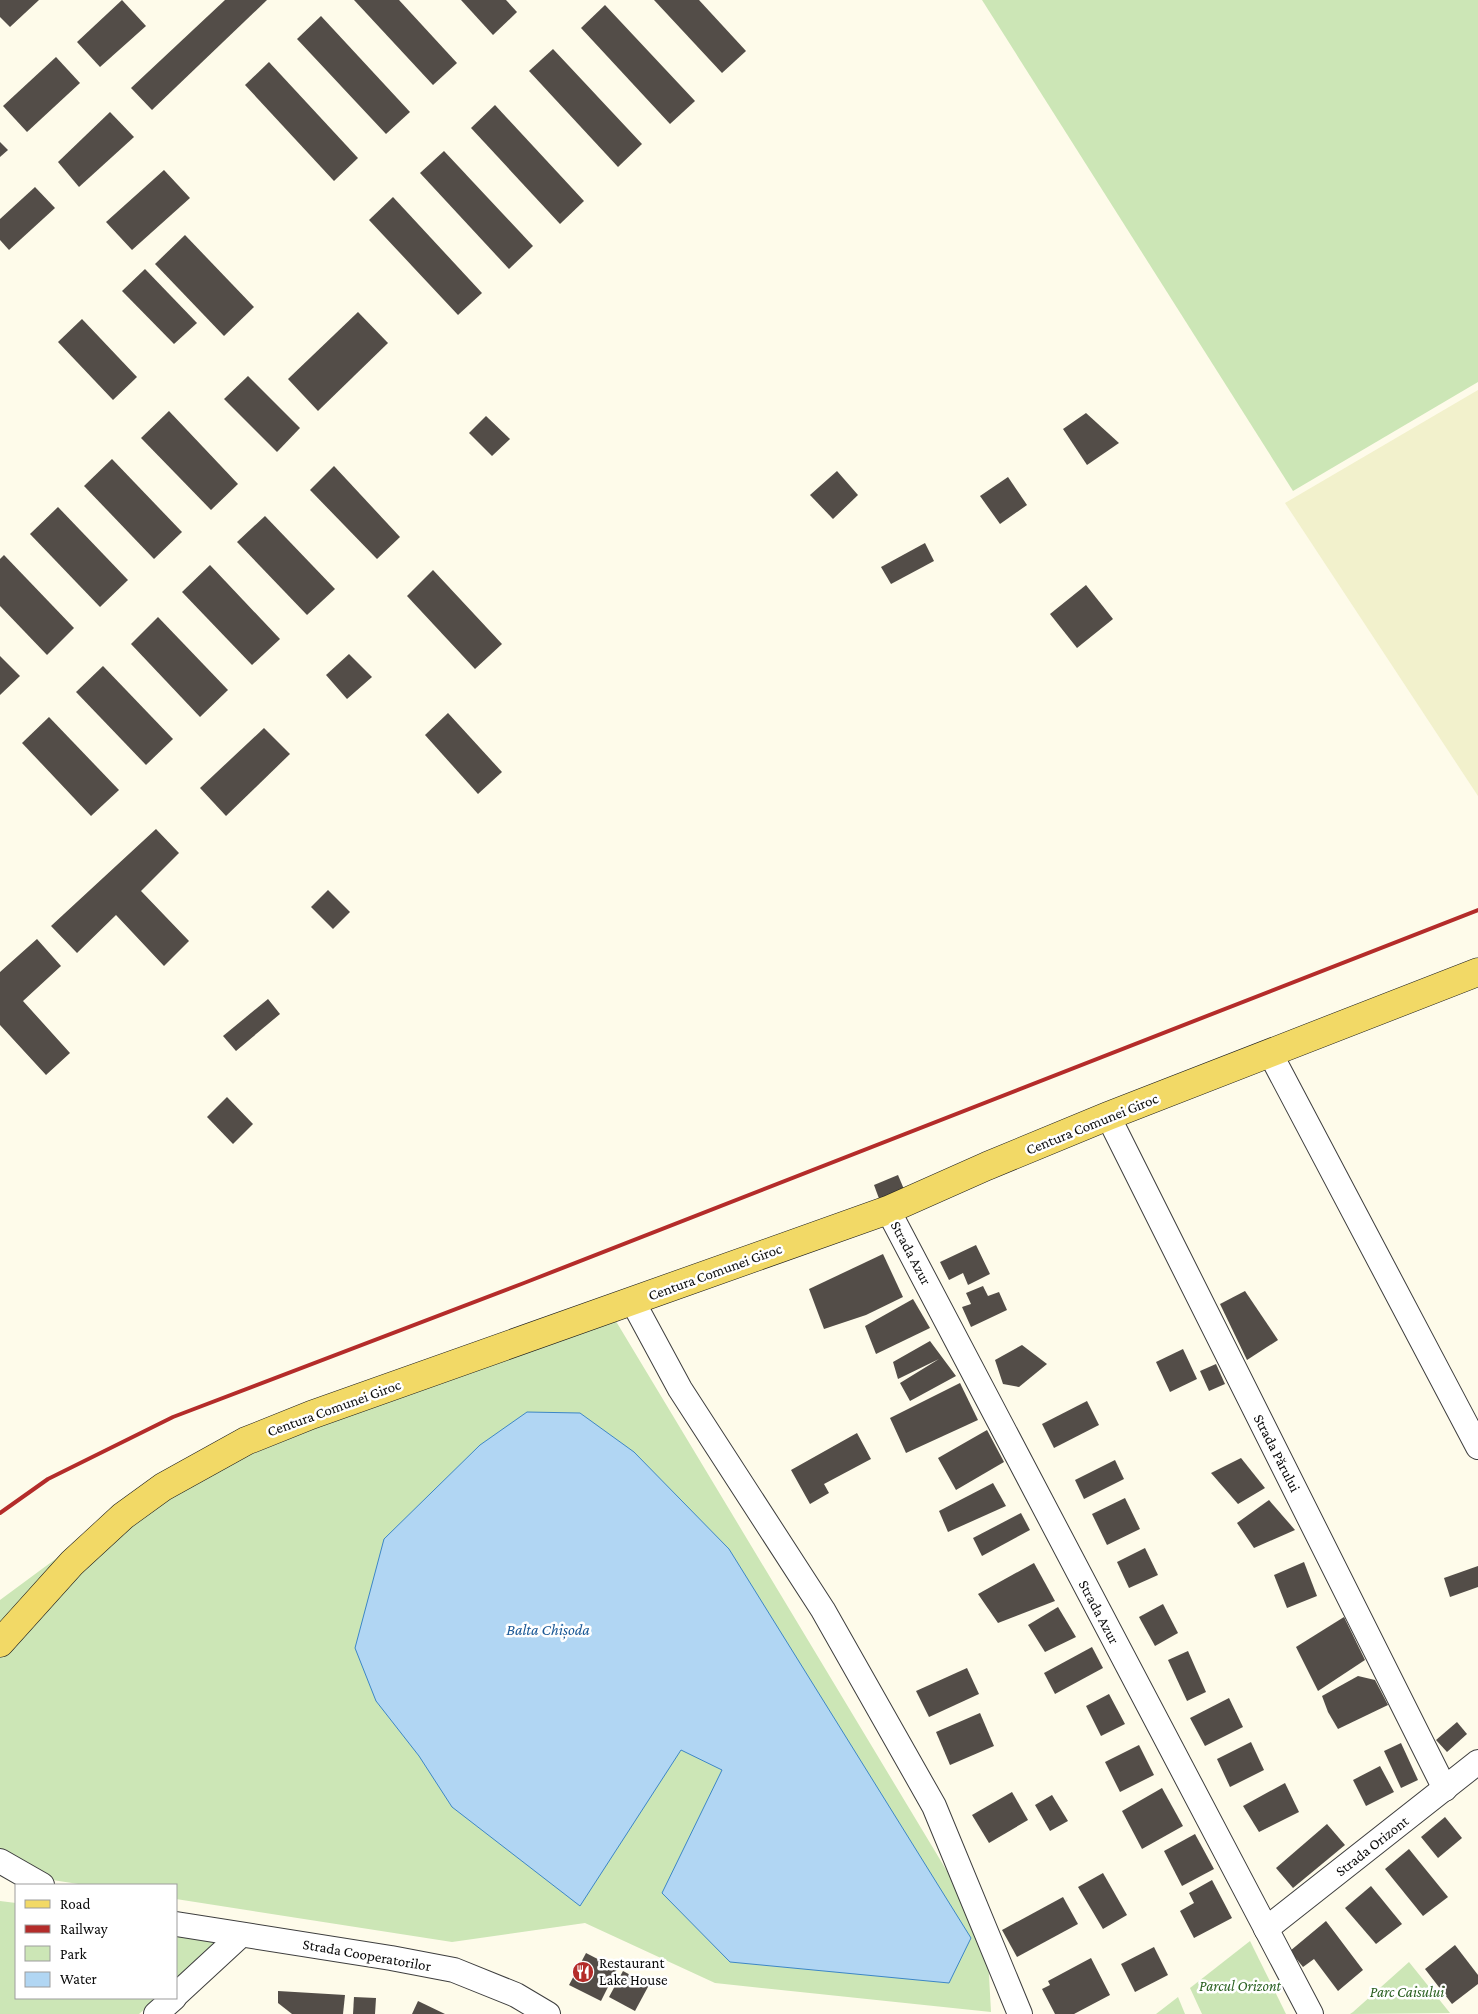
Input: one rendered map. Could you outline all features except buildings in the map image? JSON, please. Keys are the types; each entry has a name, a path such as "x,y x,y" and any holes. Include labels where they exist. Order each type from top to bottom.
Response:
{"main road":[{"name":"Centura Comunei Giroc","path":"0,1643 50,1586 123,1516 163,1487 246,1441 312,1415 888,1210 987,1166 1108,1116 1478,972"}],"street":[{"path":"1270,1053 1478,1447"},
{"name":"Strada Părului","path":"1108,1116 1445,1789"},
{"name":"Strada Azur","path":"888,1210 1310,2014"},
{"path":"633,1302 680,1389 823,1610 934,1806 1020,2014"},
{"name":"Strada Orizont","path":"1266,1929 1478,1762"},
{"path":"0,1862 40,1884"},
{"name":"Strada Cooperatorilor","path":"178,1924 391,1958 454,1970 516,1995 548,2014"},
{"path":"178,1994 241,1935"},
{"path":"156,2014 173,1999"}],"green space":[{"path":"982,0 1478,0 1478,382 1293,491"},
{"path":"1478,390 1478,796 1285,503"},
{"path":"608,1308 968,1906 988,1957 991,2012 715,1983 585,1923 452,1942 178,1899 178,1884 78,1884 0,1872 0,1600 130,1504"},
{"path":"0,1901 15,1903 15,1999 156,1999 139,2014 0,2014"},
{"path":"178,1929 225,1937 178,1979"},
{"name":"Parcul Orizont","path":"1250,1941 1286,2014 1202,2014 1190,1988"},
{"name":"Parc Caisului","path":"1409,1962 1450,2013 1350,2014 1353,2012"},
{"path":"1178,1997 1185,2014 1156,2014"}],"water":[{"name":"Balta Chișoda","path":"527,1412 580,1413 634,1452 729,1549 971,1938 949,1983 730,1962 662,1893 722,1770 681,1750 580,1906 452,1807 419,1756 376,1701 355,1648 384,1539 480,1445"}],"railway":[{"path":"0,1513 48,1479 173,1417 524,1283 1478,910"}],"place":[{"name":"Restaurant Lake House","path":"583,1972"}]}
